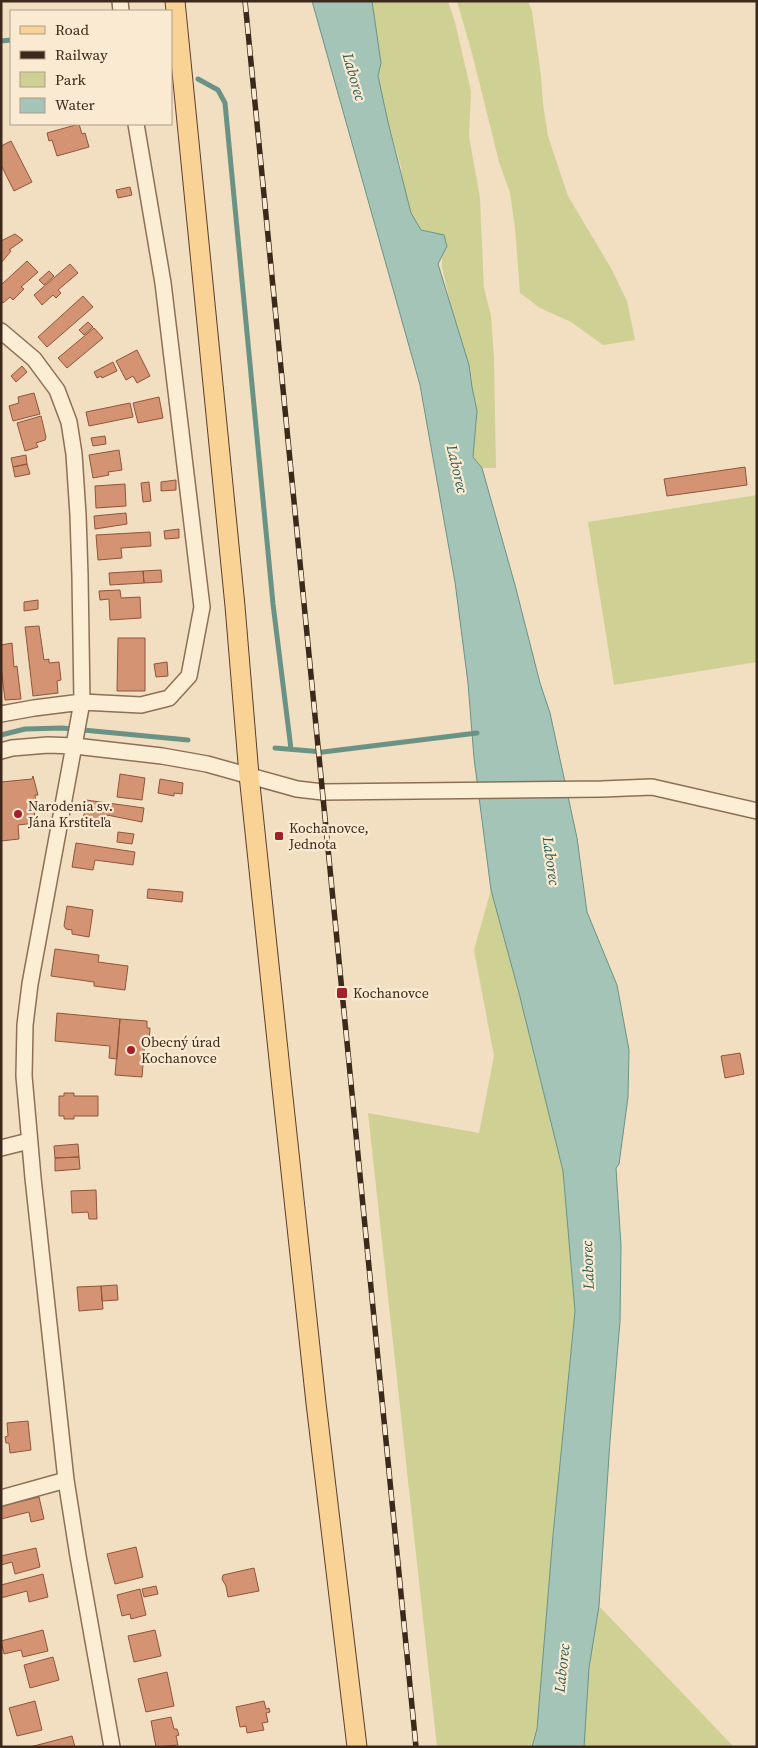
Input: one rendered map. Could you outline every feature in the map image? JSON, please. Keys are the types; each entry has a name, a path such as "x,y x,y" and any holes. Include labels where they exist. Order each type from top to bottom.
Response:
{"main road":[{"path":"174,1 235,606 249,775 314,1383 357,1747"}],"street":[{"path":"1,714 82,702 141,706 170,698 188,676 202,607 163,283 136,125"},
{"path":"1,331 34,359 57,390 69,422 74,454 80,576 82,702 35,954 25,1025 24,1076 29,1140 66,1480 112,1747"},
{"path":"1,751 75,741 207,764 275,784 323,792 652,787 757,811"},
{"path":"1,1148 29,1140"},
{"path":"1,1498 66,1480"}],"green space":[{"path":"372,1 448,1 455,22 471,91 469,136 480,198 484,288 491,316 494,357 496,468 482,468 473,457 477,411 469,365 450,302 442,267 442,257 447,246 444,235 421,230 411,213 403,187 401,167 387,118 378,76 381,63"},
{"path":"457,1 528,1 532,11 548,136 568,196 612,270 627,301 635,340 603,345 571,322 540,308 520,293 510,193 499,162"},
{"path":"757,495 757,662 614,685 588,522"},
{"path":"491,890 519,993 563,1171 570,1234 575,1311 553,1535 599,1606 734,1747 437,1747 368,1113 479,1133 494,1056 474,950"}],"water":[{"name":"Laborec","path":"312,1 372,1 381,63 378,76 411,213 421,230 444,235 447,246 438,264 469,365 477,411 473,457 482,468 540,683 550,713 577,838 587,912 617,985 629,1050 628,1097 619,1164 616,1168 621,1246 620,1321 599,1606 589,1668 584,1747 532,1747 537,1729 553,1535 575,1311 563,1171 519,993 491,890 474,758 468,683 455,582 420,385"}],"building":[{"path":"79,125 82,134 85,133 89,147 57,156 52,140 49,141 47,133"},
{"path":"11,141 32,182 14,191 1,165 1,146"},
{"path":"130,187 132,195 118,198 116,190"},
{"path":"15,234 23,240 9,250 11,251 1,263 1,241"},
{"path":"27,261 38,272 21,287 24,289 13,300 10,297 3,303 1,301 1,285"},
{"path":"70,264 78,273 58,290 61,293 56,298 53,295 42,305 34,295"},
{"path":"49,271 54,276 44,285 39,280"},
{"path":"83,296 93,307 47,347 38,337"},
{"path":"88,322 93,327 84,335 79,330"},
{"path":"94,328 103,338 67,368 58,358"},
{"path":"137,350 150,376 137,383 133,376 126,380 116,361"},
{"path":"113,362 117,371 102,378 101,376 97,378 94,372"},
{"path":"22,366 27,372 16,382 11,376"},
{"path":"34,393 40,414 13,421 9,406 19,403 18,397"},
{"path":"159,397 163,418 138,423 133,403"},
{"path":"130,403 133,417 89,426 86,412"},
{"path":"41,416 45,440 36,443 38,447 25,451 17,423"},
{"path":"105,436 106,444 93,446 91,438"},
{"path":"119,450 122,470 108,472 109,475 93,478 89,455"},
{"path":"26,455 27,464 13,467 11,458"},
{"path":"27,464 30,474 15,477 13,467"},
{"path":"745,467 747,485 667,496 664,479"},
{"path":"176,480 176,490 161,491 161,482"},
{"path":"149,482 151,501 143,502 141,483"},
{"path":"125,484 126,506 96,508 95,486"},
{"path":"126,513 127,524 95,529 94,516"},
{"path":"179,529 179,538 165,539 164,531"},
{"path":"150,532 151,546 121,548 122,558 98,560 96,535"},
{"path":"161,570 162,582 144,583 143,571"},
{"path":"143,571 144,583 110,585 109,573"},
{"path":"120,590 121,598 140,597 141,618 110,620 109,599 100,600 99,591"},
{"path":"38,600 38,609 24,611 24,602"},
{"path":"39,626 44,660 49,659 49,663 59,662 61,680 57,681 58,693 33,696 25,627"},
{"path":"118,638 145,638 145,691 117,691"},
{"path":"12,643 14,667 17,666 21,699 5,700 1,666 1,645"},
{"path":"167,662 168,676 156,677 154,664"},
{"path":"120,774 145,778 142,800 117,797"},
{"name":"Narodenia sv. Jána Krstiteľa","path":"33,776 38,795 35,795 35,823 18,825 19,839 1,841 1,782 32,779"},
{"path":"160,779 183,783 182,794 174,793 174,796 158,793"},
{"path":"86,800 144,808 142,822 107,815 106,821 96,820 95,824 83,822"},
{"path":"118,832 134,834 132,844 117,842"},
{"path":"76,843 135,852 133,865 95,860 93,870 72,867"},
{"path":"148,889 183,892 182,902 147,898"},
{"path":"67,906 93,910 89,937 72,934 72,930 66,929 64,926"},
{"path":"55,949 99,955 98,962 128,966 125,990 94,986 94,982 51,976"},
{"path":"57,1013 120,1019 117,1059 109,1058 110,1046 55,1041"},
{"name":"Obecný úrad Kochanovce","path":"120,1019 147,1021 147,1028 150,1028 149,1041 145,1040 142,1077 115,1075"},
{"path":"740,1053 744,1074 725,1078 721,1056"},
{"path":"64,1093 74,1093 74,1096 98,1096 98,1116 74,1116 74,1119 64,1119 64,1116 59,1116 59,1096 64,1096"},
{"path":"78,1144 79,1157 55,1158 54,1146"},
{"path":"79,1157 80,1169 55,1171 55,1158"},
{"path":"96,1190 97,1219 89,1219 88,1212 72,1213 71,1191"},
{"path":"117,1285 118,1300 102,1301 101,1286"},
{"path":"101,1286 103,1309 79,1311 77,1287"},
{"path":"28,1421 31,1450 10,1453 9,1443 6,1443 5,1437 8,1436 7,1423"},
{"path":"39,1497 44,1519 31,1522 29,1512 1,1519 1,1506"},
{"path":"136,1547 143,1577 115,1584 107,1554"},
{"path":"36,1548 40,1567 15,1574 12,1562 1,1565 1,1556"},
{"path":"254,1568 259,1591 228,1597 226,1586 222,1579 223,1575"},
{"path":"43,1574 48,1597 29,1602 27,1591 1,1598 1,1585"},
{"path":"156,1586 158,1594 144,1597 142,1589"},
{"path":"140,1589 146,1615 131,1619 130,1614 122,1616 117,1595"},
{"path":"43,1630 48,1651 23,1657 21,1650 4,1654 1,1641"},
{"path":"155,1630 161,1656 134,1662 128,1636"},
{"path":"53,1657 59,1680 30,1688 24,1665"},
{"path":"167,1672 174,1706 146,1712 138,1679"},
{"path":"35,1701 42,1730 17,1736 9,1708"},
{"path":"264,1701 266,1709 269,1708 270,1712 266,1713 268,1722 262,1723 264,1730 247,1733 246,1726 240,1727 236,1707"},
{"path":"171,1717 174,1729 177,1729 179,1735 176,1736 178,1745 156,1747 151,1721"},
{"path":"72,1736 75,1747 30,1747"}],"waterway":[{"path":"1,41 10,40"},
{"path":"198,79 218,90 225,103 273,604 291,749"},
{"path":"1,735 25,729 62,728 188,740"},
{"path":"275,748 323,752 477,733"}],"railway":[{"path":"245,1 416,1747"}],"place":[{"name":"Narodenia sv. Jána Krstiteľa","path":"18,814"},
{"name":"Kochanovce, Jednota","path":"279,836"},
{"name":"Kochanovce","path":"342,993"},
{"name":"Obecný úrad Kochanovce","path":"131,1050"}]}
